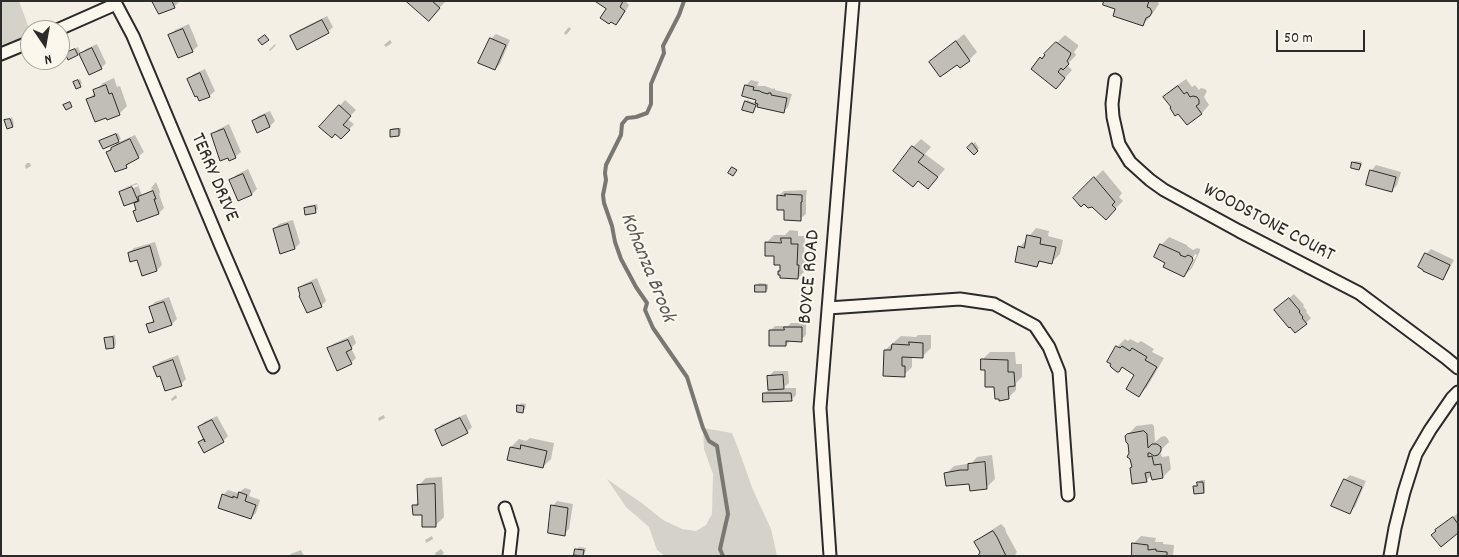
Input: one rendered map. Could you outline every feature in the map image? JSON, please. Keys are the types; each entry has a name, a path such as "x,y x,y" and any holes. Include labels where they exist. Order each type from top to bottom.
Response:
{"street":[{"name":"BOYCE ROAD","path":"830,556 820,408 853,1"},
{"path":"70,24 116,3"},
{"name":"TERRY DRIVE","path":"116,3 133,36 273,367"},
{"path":"1,54 20,46"},
{"name":"WOODSTONE COURT","path":"1115,80 1112,117 1119,144 1130,162 1150,180 1193,206 1359,293 1458,368"},
{"path":"828,308 960,299 994,304 1035,326 1049,347 1059,372 1068,495"},
{"path":"1390,556 1404,492 1416,454 1430,430 1458,392"},
{"path":"505,508 512,530 509,556"}],"shaded area":[{"path":"1,1 19,1 26,20 20,20 20,39 1,46"},
{"path":"703,428 732,433 753,490 771,529 777,556 665,556 657,550 649,527 626,507 607,479 663,520 682,529 696,531 706,525 712,514 713,474 704,449"}],"building":[{"path":"152,1 172,1 175,8 159,14"},
{"path":"406,1 432,1 440,8 429,21"},
{"path":"595,1 623,1 620,7 625,11 616,25 611,22 609,24 600,18 606,9"},
{"path":"1104,1 1149,1 1147,7 1152,12 1146,18 1143,26 1113,16 1115,9 1103,5"},
{"path":"322,20 329,33 297,50 290,36"},
{"path":"183,29 193,52 178,58 168,35"},
{"path":"265,35 269,40 262,45 258,40"},
{"path":"490,38 506,45 495,70 478,63"},
{"path":"956,41 970,61 960,68 957,65 940,77 929,62"},
{"path":"1056,42 1071,53 1067,61 1069,64 1058,72 1065,78 1056,89 1031,69 1040,57 1042,59 1044,54"},
{"path":"92,48 102,69 89,75 79,54"},
{"path":"75,49 78,55 70,59 70,51"},
{"path":"200,73 210,97 199,101 197,96 195,97 187,79"},
{"path":"78,80 81,87 76,89 73,82"},
{"path":"106,85 109,94 112,93 120,115 95,122 86,99 95,96 93,90"},
{"path":"745,85 754,87 753,90 787,98 784,113 757,107 756,100 742,96"},
{"path":"1178,86 1184,94 1187,92 1190,97 1197,97 1199,100 1199,104 1196,106 1202,114 1187,125 1178,114 1175,116 1163,97"},
{"path":"745,101 756,105 753,113 742,110"},
{"path":"70,102 72,107 66,110 63,105"},
{"path":"339,105 351,116 343,125 350,130 341,139 335,134 332,138 319,127"},
{"path":"265,115 270,127 257,133 252,121"},
{"path":"10,119 13,127 7,129 4,120"},
{"path":"224,129 236,158 229,161 228,158 220,161 211,134"},
{"path":"399,129 399,136 390,137 390,130"},
{"path":"116,134 119,142 103,149 99,141"},
{"path":"130,139 139,158 126,165 127,168 115,172 106,152"},
{"path":"972,143 978,151 974,155 967,148"},
{"path":"912,146 924,155 918,162 938,177 928,189 918,181 913,187 893,171"},
{"path":"1352,162 1361,164 1359,170 1351,168"},
{"path":"732,167 737,170 733,176 728,173"},
{"path":"1370,170 1396,177 1392,192 1366,185"},
{"path":"243,174 252,195 238,201 229,180"},
{"path":"1094,177 1115,202 1112,205 1116,209 1106,220 1092,207 1088,208 1084,204 1081,207 1073,198"},
{"path":"132,187 138,201 124,206 119,192"},
{"path":"153,191 159,214 137,222 133,211 136,210 134,203 139,201 138,197"},
{"path":"785,194 802,195 801,221 784,220 784,210 777,210 777,195 785,196"},
{"path":"315,206 316,213 305,215 304,208"},
{"path":"288,224 295,249 280,254 273,229"},
{"path":"1027,235 1041,238 1040,244 1056,247 1052,264 1039,261 1037,267 1015,262 1018,246 1024,248"},
{"path":"781,238 791,238 791,244 798,244 798,279 780,278 778,271 780,271 780,265 774,265 774,256 765,256 765,242 781,243"},
{"path":"1160,244 1180,253 1180,255 1192,257 1193,260 1184,277 1163,267 1165,263 1154,257"},
{"path":"150,246 157,271 142,276 137,260 130,262 128,253"},
{"path":"1425,253 1450,265 1443,280 1418,267"},
{"path":"312,283 322,307 307,313 299,296 298,288"},
{"path":"755,285 766,285 766,292 755,292"},
{"path":"1289,298 1300,311 1302,318 1307,324 1295,333 1274,310"},
{"path":"164,302 172,325 149,333 146,324 154,322 149,307"},
{"path":"784,327 802,327 802,342 786,341 786,346 769,346 769,330 784,330"},
{"path":"113,337 114,348 106,349 104,338"},
{"path":"348,340 352,349 346,352 352,364 337,371 327,348"},
{"path":"909,342 923,343 923,358 902,357 902,366 905,366 905,377 883,376 884,350 891,350 892,344 909,345"},
{"path":"1116,346 1120,348 1122,346 1130,351 1132,348 1147,357 1145,360 1157,367 1139,397 1126,389 1134,375 1122,367 1117,372 1107,362"},
{"path":"981,359 1008,360 1008,372 1014,372 1015,386 1008,387 1009,399 999,401 999,399 995,399 994,387 985,387 985,370 981,370"},
{"path":"173,360 182,386 165,391 160,376 157,377 153,367"},
{"path":"783,375 784,389 768,390 767,376"},
{"path":"763,393 791,393 792,401 763,402"},
{"path":"517,405 524,406 523,413 517,412"},
{"path":"460,418 468,433 442,446 435,430"},
{"path":"212,420 224,442 204,453 198,442 204,439 198,427"},
{"path":"1144,431 1147,434 1148,448 1152,444 1157,444 1161,447 1158,455 1154,456 1148,453 1148,457 1152,456 1154,465 1161,464 1163,478 1152,480 1150,472 1145,473 1147,482 1132,484 1130,468 1132,467 1130,459 1127,457 1129,453 1125,436"},
{"path":"521,445 547,451 543,468 507,460 510,447 520,449"},
{"path":"985,462 987,489 970,491 969,484 946,486 944,473 968,470 968,464"},
{"path":"1344,479 1362,487 1350,514 1331,506"},
{"path":"1197,482 1203,482 1204,493 1194,494 1193,486 1197,486"},
{"path":"435,484 436,527 422,527 422,515 413,515 412,505 418,505 417,485"},
{"path":"239,492 247,495 245,501 256,505 251,519 218,508 222,494 237,498"},
{"path":"551,505 568,508 565,536 548,533"},
{"path":"1453,517 1458,524 1458,533 1441,547 1431,535"},
{"path":"993,531 1006,556 978,556 980,552 974,542"},
{"path":"1132,543 1148,545 1148,550 1156,549 1156,551 1167,552 1167,556 1132,556"},
{"path":"575,549 584,550 583,556 574,555"}],"waterway":[{"name":"Kohanza Brook","path":"684,1 663,46 664,53 651,84 651,104 647,113 627,118 622,124 621,135 606,165 603,195 621,259 647,303 645,310 653,328 687,377 709,441 717,446 728,514 720,549 723,556"}]}
